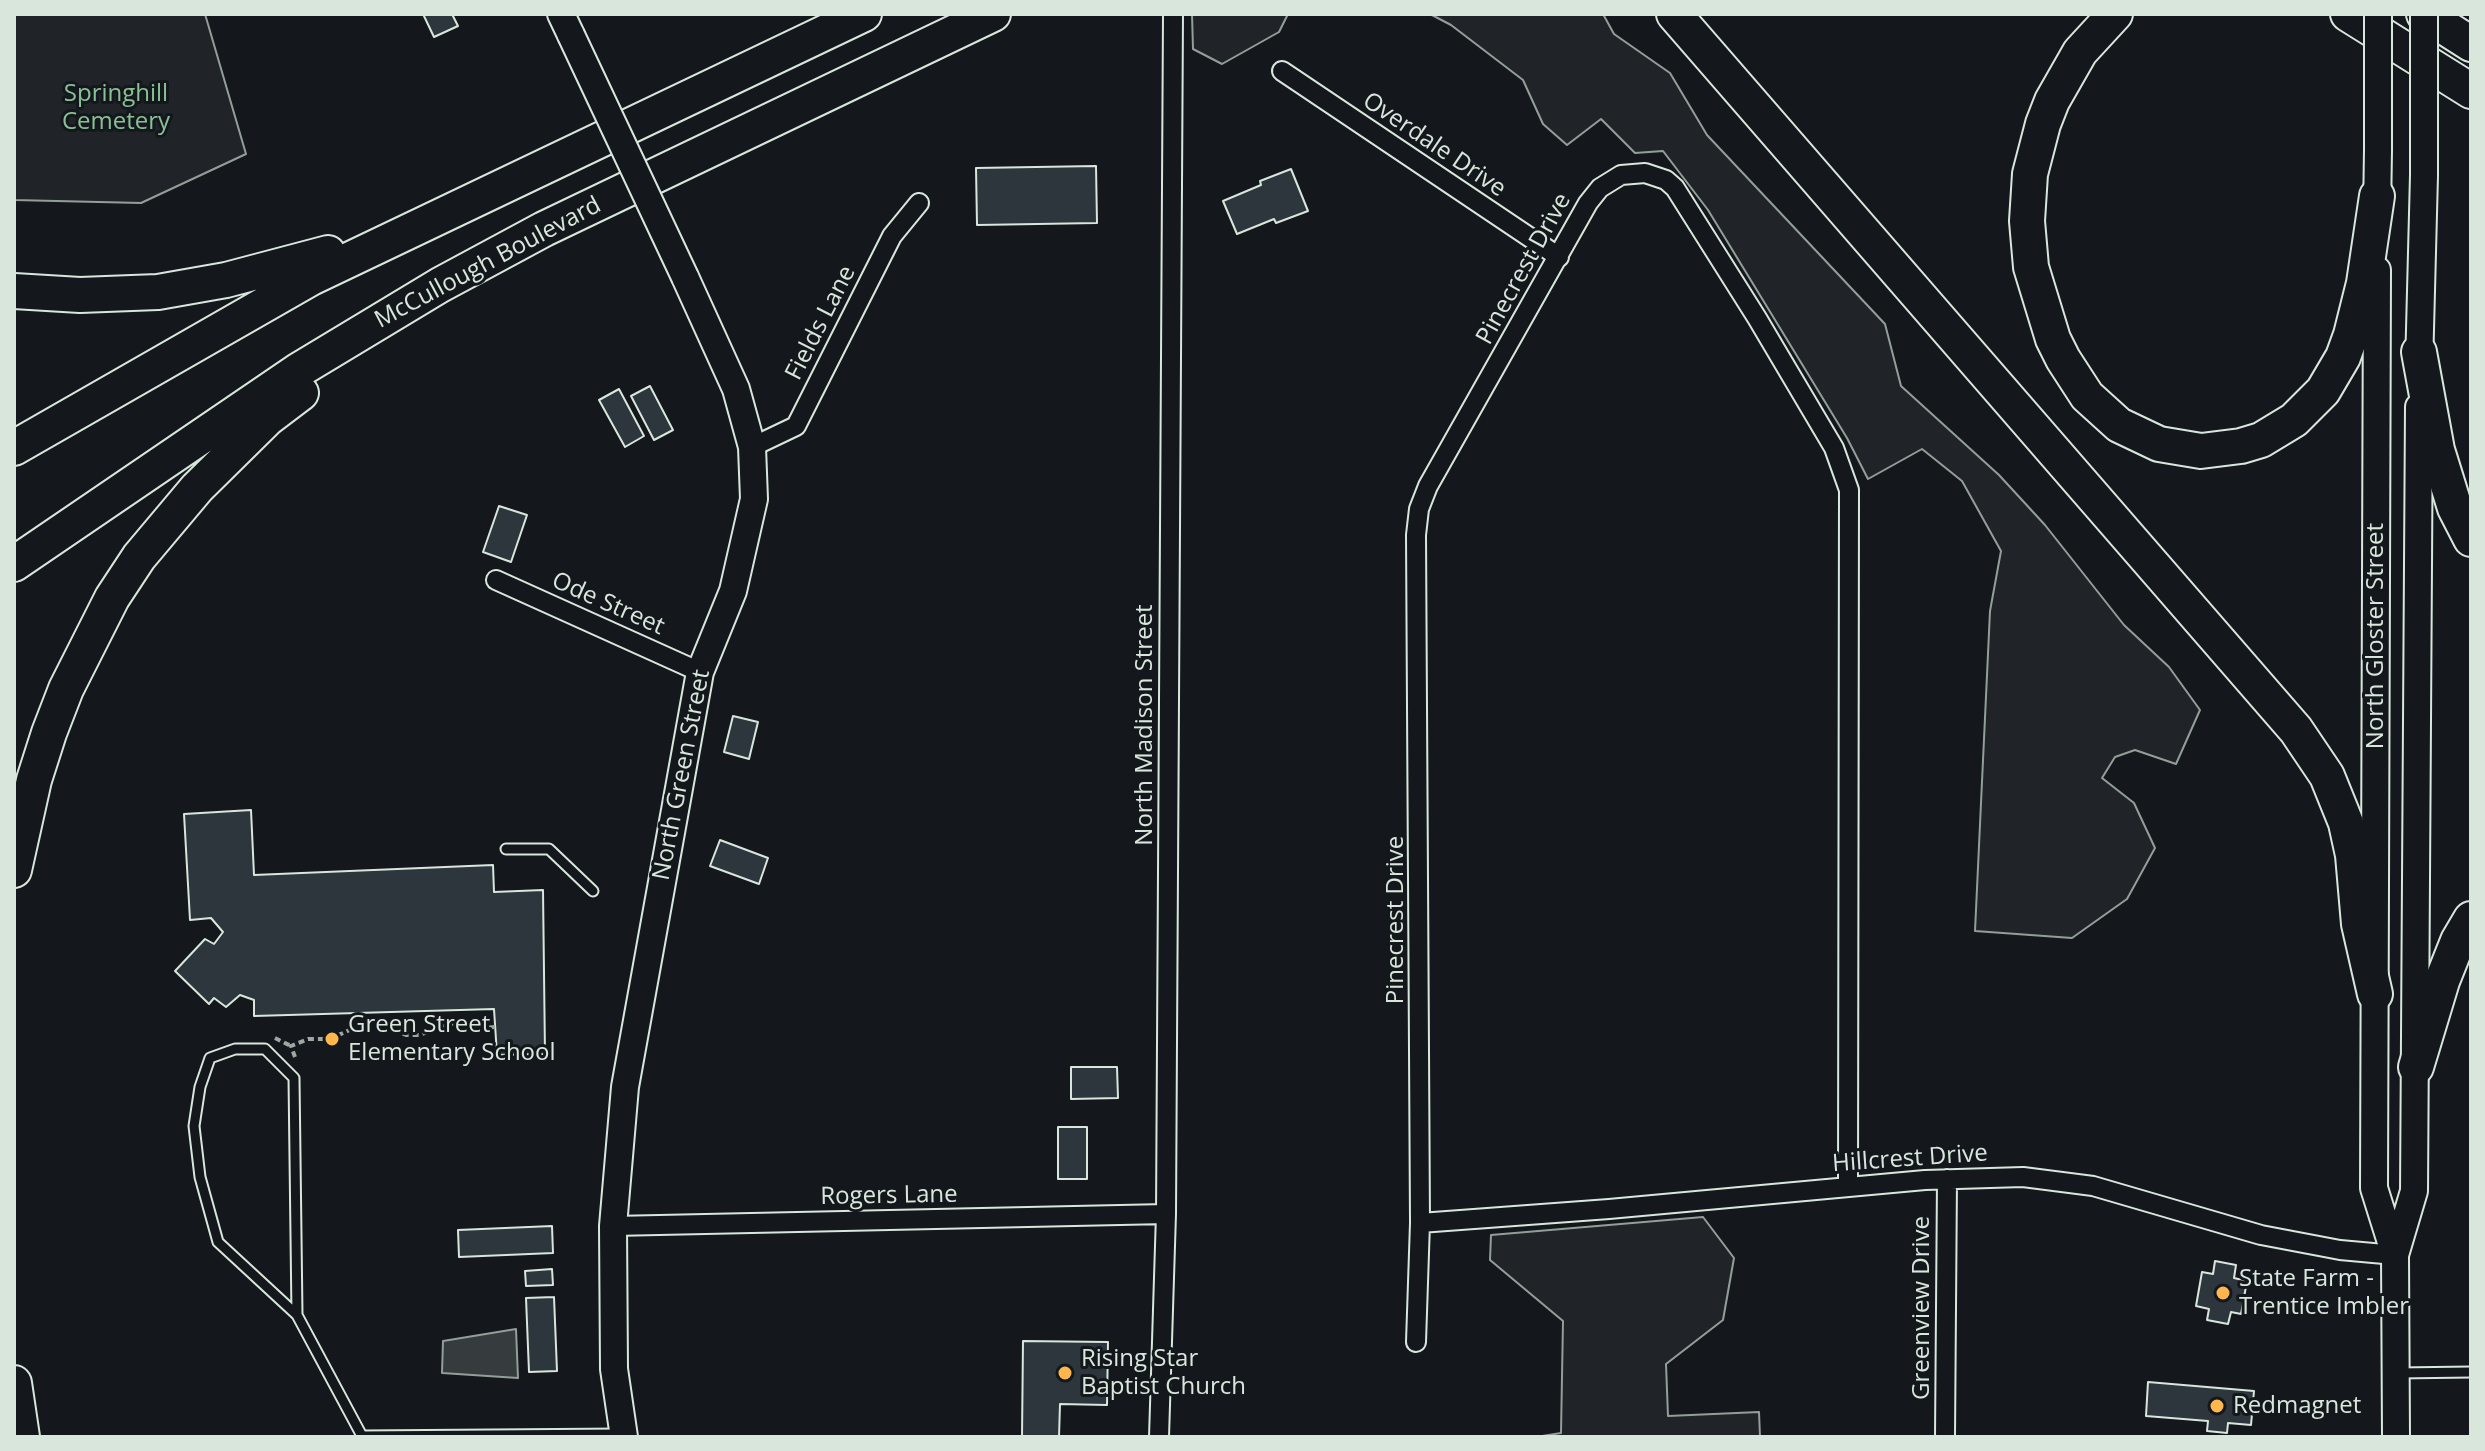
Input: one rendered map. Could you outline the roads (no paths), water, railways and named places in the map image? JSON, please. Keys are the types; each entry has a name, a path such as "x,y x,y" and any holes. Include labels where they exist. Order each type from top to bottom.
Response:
{"highway":[{"path":"14,448 311,278 864,14"},
{"name":"McCullough Boulevard","path":"14,564 299,370 440,285 544,229 993,14"},
{"path":"1674,14 2273,701 2309,748 2327,776 2346,823 2353,855 2359,924 2375,994"},
{"path":"2115,14 2080,52 2052,101 2033,161 2027,221 2031,267 2053,339 2087,396 2119,425 2159,444 2201,451 2261,440 2294,420 2328,383 2351,335 2364,283 2377,196"},
{"path":"2348,14 2471,91"},
{"path":"2424,14 2471,44"},
{"path":"14,870 34,780 66,689 112,598 168,520 232,451 291,401 395,326 544,229"},
{"path":"14,291 80,295 158,292 280,267 410,231"},
{"path":"2419,352 2437,450 2455,508 2471,539"},
{"path":"2416,1067 2442,981 2458,941 2471,919"},
{"path":"14,1383 22,1437"}],"main road":[{"name":"North Gloster Street","path":"2378,14 2374,1188 2395,1255"},
{"name":"North Gloster Street","path":"2396,1437 2395,1255 2414,1191 2424,14"},
{"name":"North Green Street","path":"566,24 736,389 752,447 754,499 747,538 733,591 700,672 625,1087 613,1226 614,1369 624,1436"}],"street":[{"name":"North Madison Street","path":"1159,1437 1166,1214 1173,14"},
{"name":"Overdale Drive","path":"1282,71 1559,257"},
{"name":"Pinecrest Drive","path":"1416,1342 1420,1223 1417,522 1428,486 1588,203 1610,180 1621,175 1645,173 1666,180 1675,188 1757,318 1834,448 1846,475 1851,506 1848,1187"},
{"name":"Fields Lane","path":"752,447 796,426 892,236 919,203"},
{"name":"Ode Street","path":"496,580 700,672"},
{"name":"Hillcrest Drive","path":"1420,1223 1947,1179 2023,1177 2077,1183 2116,1192 2233,1228 2340,1250 2395,1255"},
{"name":"Greenview Drive","path":"1945,1437 1947,1179"},
{"name":"Rogers Lane","path":"613,1226 1166,1214"}],"lane":[{"path":"506,849 549,849 593,891"},
{"path":"297,1315 294,1078 265,1049 235,1049 210,1058 200,1087 194,1126 200,1177 218,1242 297,1315 362,1436 624,1436"},
{"path":"2395,1373 2471,1372"}],"place":[{"name":"Green Street Elementary School","path":"332,1039"},
{"name":"State Farm - Trentice Imbler","path":"2223,1293"},
{"name":"Rising Star Baptist Church","path":"1065,1373"},
{"name":"Redmagnet","path":"2217,1406"}],"park label":[{"name":"Springhill Cemetery","path":"116,108"}]}
